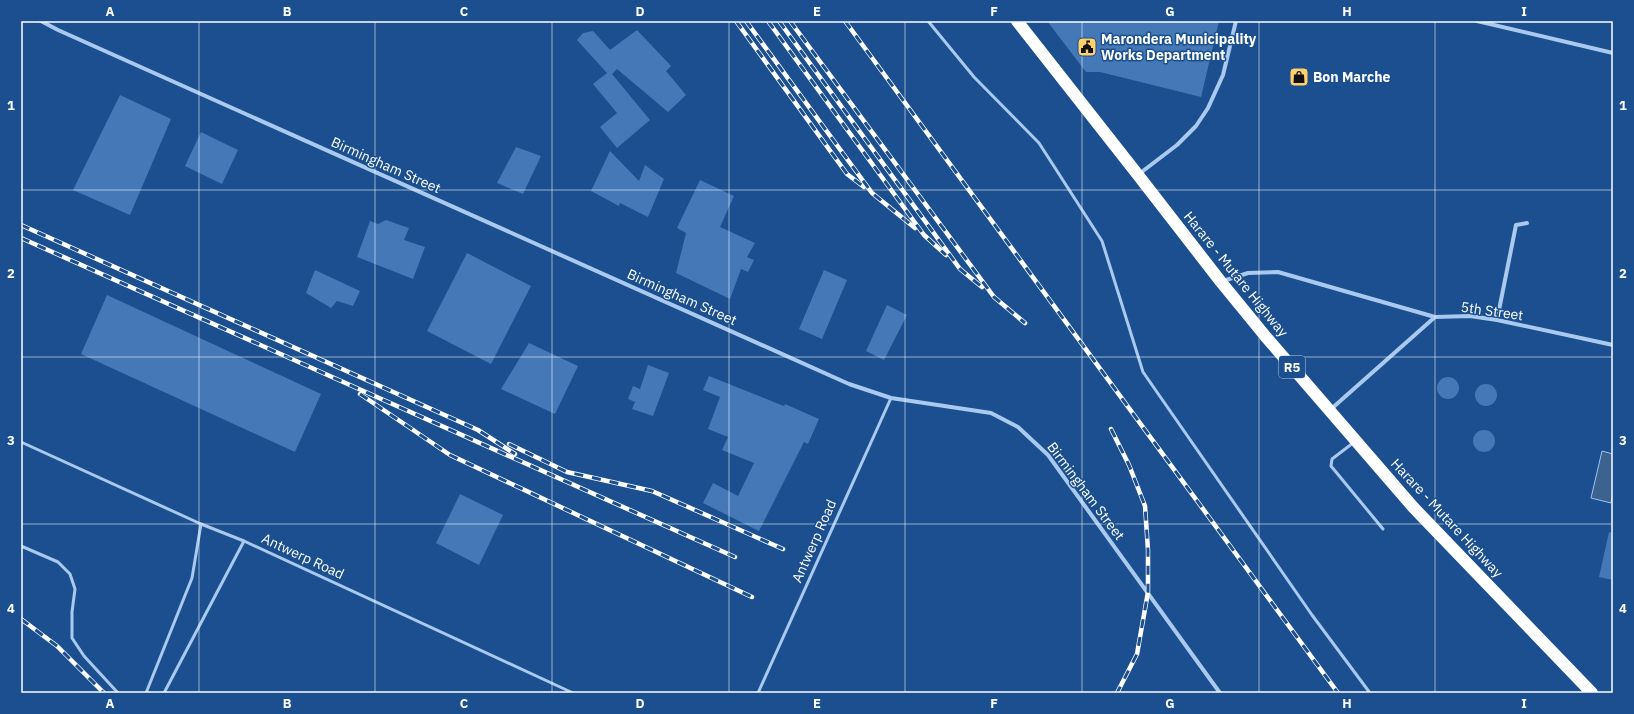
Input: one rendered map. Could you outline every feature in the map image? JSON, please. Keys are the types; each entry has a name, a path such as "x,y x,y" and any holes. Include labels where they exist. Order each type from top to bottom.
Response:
{"highway":[{"name":"Harare - Mutare Highway","path":"1017,21 1221,282 1266,337 1412,507 1592,693"}],"street":[{"name":"Birmingham Street","path":"40,21 836,378 891,398 991,413 1018,428 1034,440 1052,461 1220,693"},
{"path":"1138,175 1177,145 1196,126 1208,108 1223,75 1236,21"},
{"path":"1477,21 1613,53"},
{"path":"1497,320 1516,225 1527,223"},
{"name":"5th Street","path":"1221,282 1248,273 1278,272 1435,317 1470,316 1497,320 1613,345"},
{"path":"1330,410 1435,317"}],"lane":[{"path":"928,21 974,77 1043,150 1102,241 1143,372 1312,615 1370,693"},
{"name":"Antwerp Road","path":"758,693 891,398"},
{"path":"1356,440 1332,459 1331,466 1383,529"},
{"name":"Antwerp Road","path":"21,442 201,524 244,541 574,693"},
{"path":"146,693 192,578 201,524"},
{"path":"164,693 244,541"},
{"path":"21,546 58,562 70,574 76,589 72,612 72,638 84,656 118,693"}],"water":[{"path":"1602,451 1613,454 1613,492 1611,503 1591,498"}],"building":[{"path":"1047,21 1219,21 1201,97 1100,72 1086,72"},
{"path":"637,30 671,66 666,71 686,95 668,112 617,69 612,74 650,120 617,148 600,127 617,113 593,84 607,73 577,40 583,33 593,31 610,50"},
{"path":"120,95 171,119 130,215 73,190"},
{"path":"201,132 238,150 222,184 185,166"},
{"path":"516,147 541,156 523,194 497,183"},
{"path":"610,151 639,181 645,165 664,179 648,217 620,203 619,206 591,191"},
{"path":"700,180 734,196 720,227 755,243 747,257 754,260 748,272 741,269 730,299 676,273 686,233 677,228"},
{"path":"386,220 409,228 404,240 425,247 413,279 357,257 370,221 378,224"},
{"path":"467,253 531,286 491,364 427,331"},
{"path":"315,270 360,291 353,306 337,301 331,308 306,293"},
{"path":"824,270 847,280 822,339 799,329"},
{"path":"107,295 321,394 295,452 81,354"},
{"path":"887,305 907,315 884,360 866,351"},
{"path":"529,343 578,366 555,414 501,389"},
{"path":"648,365 669,373 653,416 632,409 635,402 628,399 633,386 640,389"},
{"path":"709,376 784,406 785,404 819,419 808,444 804,442 759,531 703,503 713,483 738,496 754,463 722,450 728,437 708,429 720,397 703,390"},
{"path":"1448,377 1456,380 1459,388 1456,396 1448,399 1440,396 1437,388 1440,380"},
{"path":"1486,384 1494,387 1497,395 1494,403 1486,406 1478,403 1475,395 1478,387"},
{"path":"1484,430 1492,433 1495,441 1492,449 1484,452 1476,449 1473,441 1476,433"},
{"path":"460,494 503,515 479,565 436,543"},
{"path":"1609,532 1613,533 1613,580 1599,577"}],"railway":[{"path":"736,21 847,174 864,187"},
{"path":"746,21 872,193 915,228"},
{"path":"768,21 924,235 946,255"},
{"path":"779,21 960,269 982,287"},
{"path":"790,21 994,297 1025,323"},
{"path":"845,21 1338,693"},
{"path":"21,225 478,430 515,454"},
{"path":"21,238 735,557"},
{"path":"360,394 450,455 752,597"},
{"path":"1111,429 1129,465 1145,506 1148,550 1148,592 1137,654 1117,693"},
{"path":"509,444 567,472 652,491 783,549"},
{"path":"21,619 57,646 104,693"}],"place":[{"name":"Marondera Municipality Works Department","path":"1087,47"},
{"name":"Bon Marche","path":"1299,77"}]}
